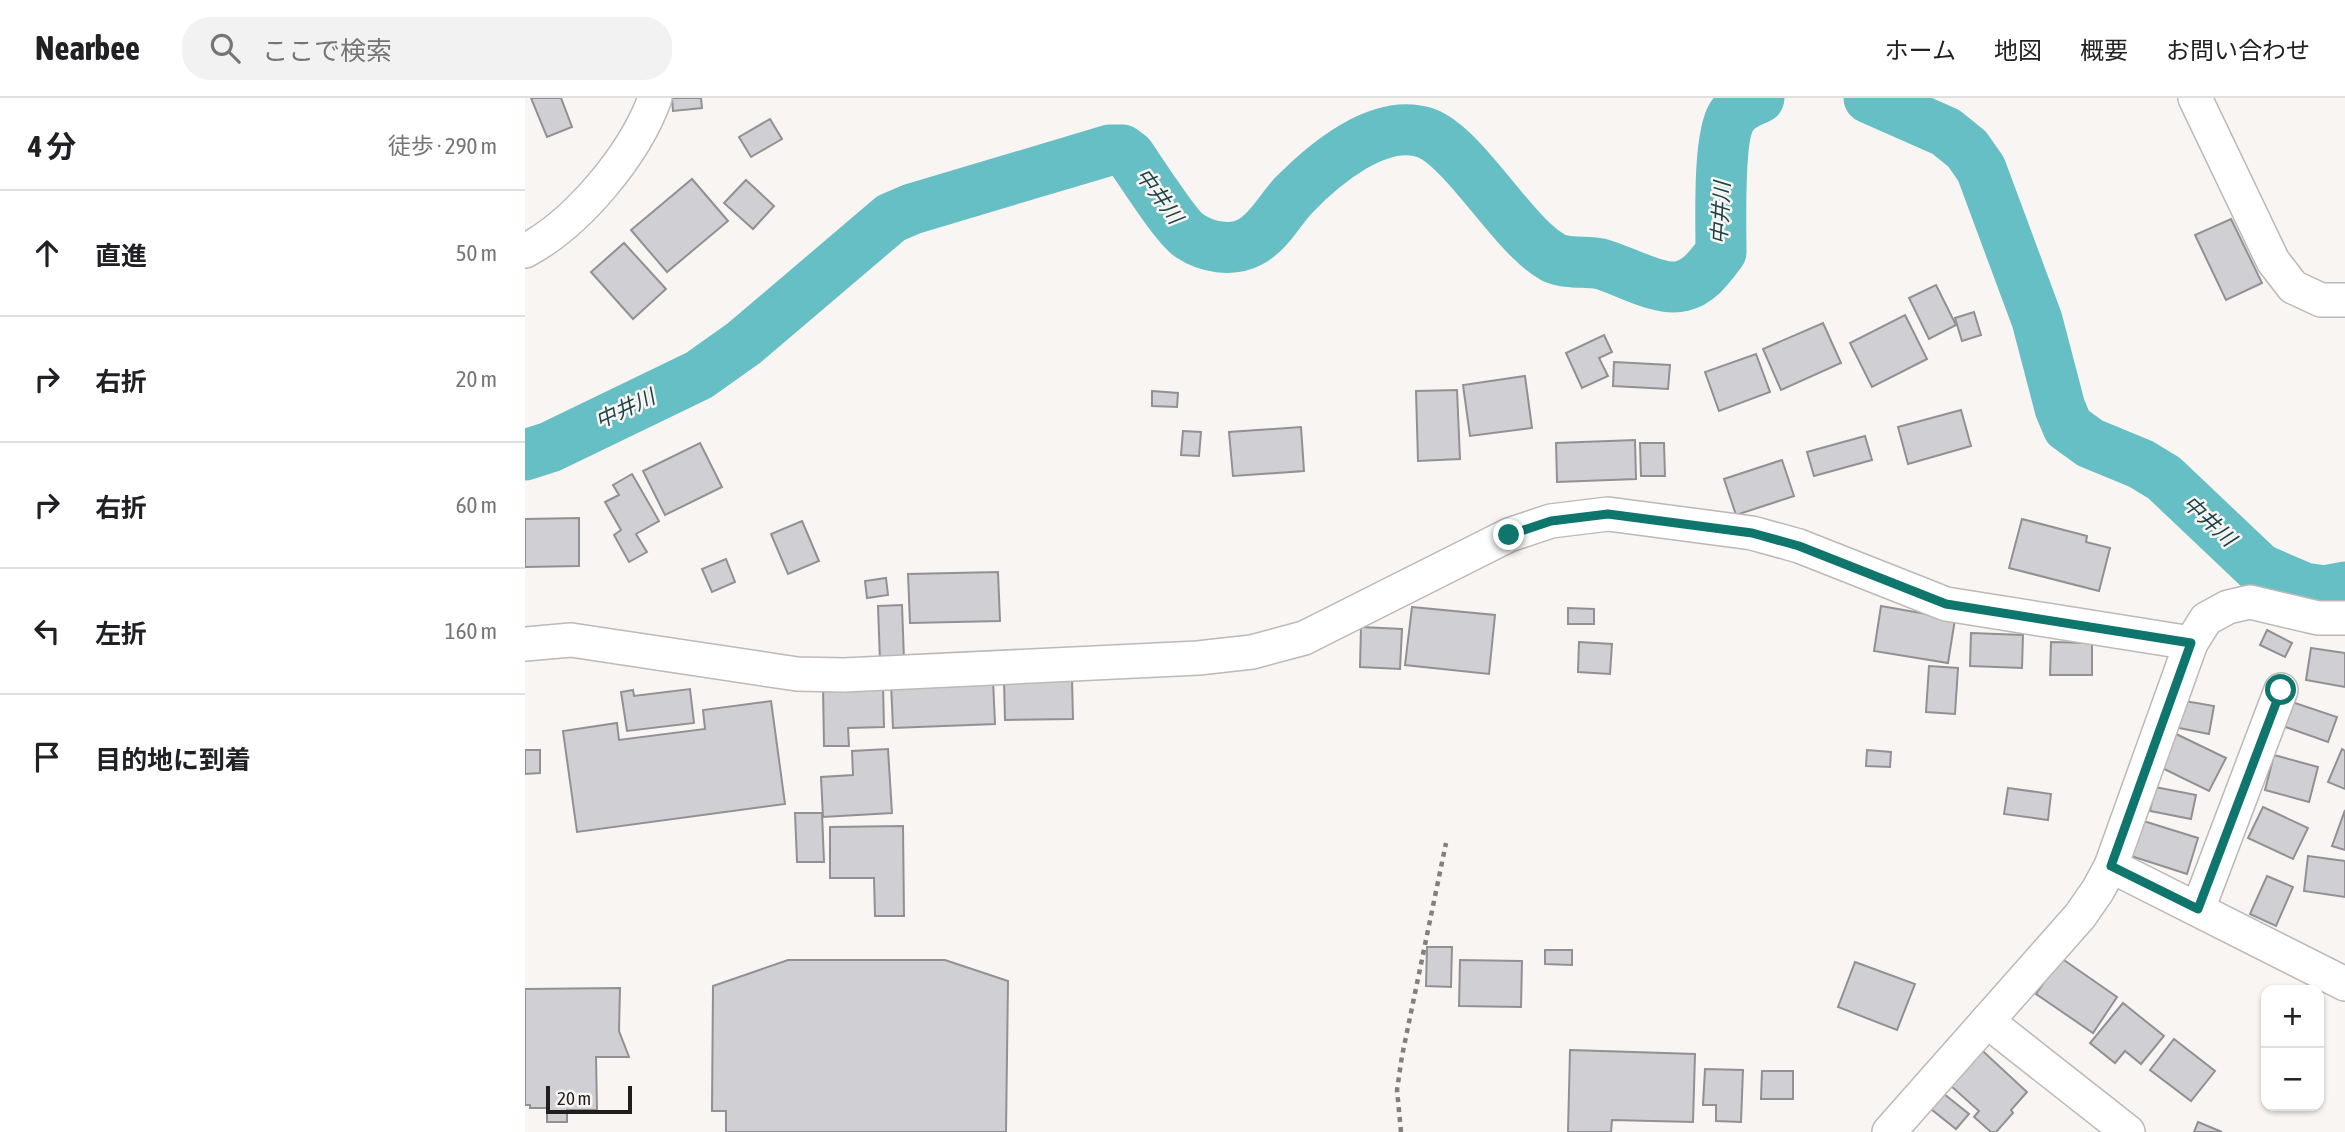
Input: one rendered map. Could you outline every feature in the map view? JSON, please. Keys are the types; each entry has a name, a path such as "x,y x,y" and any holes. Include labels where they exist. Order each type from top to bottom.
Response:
{"street":[{"path":"525,251 543,241 573,215 610,175 647,121 655,98"},
{"path":"2195,98 2273,261 2293,287 2321,300 2345,300"},
{"path":"525,643 571,640 797,674 844,675 1198,658 1252,652 1304,638 1329,627 1509,535 1551,521 1608,514 1752,533 1799,546 1946,604 2191,643"},
{"path":"1889,1132 2080,916 2098,890 2111,866 2191,643 2206,619 2228,607 2250,602 2318,618 2345,618"},
{"path":"2198,909 2281,690"},
{"path":"2111,866 2345,984"},
{"path":"1987,1021 2128,1132"}],"path":[{"path":"1401,1132 1397,1090 1402,1056 1445,843"}],"building":[{"path":"531,98 561,98 572,127 547,137"},
{"path":"672,98 701,98 702,108 673,111"},
{"path":"770,119 782,139 751,157 739,137"},
{"path":"692,179 728,221 667,272 631,230"},
{"path":"746,180 774,206 753,229 724,203"},
{"path":"2231,219 2262,283 2226,300 2195,235"},
{"path":"624,243 666,289 633,319 591,272"},
{"path":"1936,285 1956,325 1929,339 1909,298"},
{"path":"1974,312 1981,335 1962,341 1955,318"},
{"path":"1905,315 1927,359 1872,387 1850,343"},
{"path":"1823,323 1841,363 1781,390 1763,349"},
{"path":"1604,335 1612,352 1599,358 1608,376 1582,388 1566,353"},
{"path":"1756,354 1770,392 1719,411 1705,372"},
{"path":"1614,362 1670,365 1668,389 1613,386"},
{"path":"1525,376 1532,428 1470,436 1463,385"},
{"path":"1457,390 1460,459 1418,461 1416,391"},
{"path":"1152,391 1178,393 1177,407 1152,406"},
{"path":"1961,410 1971,446 1908,464 1898,427"},
{"path":"1301,427 1304,471 1233,476 1229,432"},
{"path":"1183,431 1201,432 1199,456 1181,455"},
{"path":"1865,436 1872,460 1814,476 1807,452"},
{"path":"1635,440 1636,479 1557,482 1556,443"},
{"path":"700,443 722,487 665,515 643,471"},
{"path":"1640,443 1664,443 1665,476 1641,476"},
{"path":"1782,460 1794,496 1736,515 1724,479"},
{"path":"632,474 659,521 636,534 647,552 629,562 614,535 621,530 605,502 619,495 613,485"},
{"path":"579,518 579,566 525,567 525,519"},
{"path":"2022,519 2087,536 2086,542 2110,548 2099,591 2009,568"},
{"path":"802,521 819,561 788,574 771,534"},
{"path":"726,559 735,582 712,592 702,569"},
{"path":"998,572 1000,621 910,623 908,574"},
{"path":"886,578 888,595 867,598 865,581"},
{"path":"902,605 904,660 880,661 878,606"},
{"path":"1881,606 1955,619 1948,663 1874,651"},
{"path":"1412,607 1495,615 1489,674 1405,665"},
{"path":"1568,608 1594,609 1594,624 1568,624"},
{"path":"1361,627 1402,629 1400,669 1360,667"},
{"path":"2267,630 2292,643 2285,657 2260,645"},
{"path":"1971,633 2023,635 2022,668 1970,666"},
{"path":"1579,642 1612,644 1610,674 1578,672"},
{"path":"2051,642 2092,643 2092,675 2050,675"},
{"path":"2311,648 2345,653 2345,687 2306,680"},
{"path":"1929,666 1958,668 1955,714 1926,712"},
{"path":"1072,679 1073,719 1005,720 1004,680"},
{"path":"993,680 995,724 893,728 891,684"},
{"path":"883,685 884,727 848,728 849,746 824,746 823,686"},
{"path":"690,689 694,723 627,731 621,692 633,690 634,696"},
{"path":"2179,700 2214,706 2209,734 2174,727"},
{"path":"771,701 785,804 577,832 563,731 617,723 619,740 705,729 703,710"},
{"path":"2289,701 2337,717 2328,742 2280,725"},
{"path":"2172,732 2226,758 2209,791 2156,765"},
{"path":"888,749 892,813 823,817 821,777 853,775 852,751"},
{"path":"2342,749 2345,751 2345,789 2328,782"},
{"path":"525,750 540,750 540,773 525,774"},
{"path":"1867,750 1891,752 1890,767 1866,766"},
{"path":"2274,755 2318,767 2309,802 2265,790"},
{"path":"2155,787 2196,795 2191,819 2150,811"},
{"path":"2008,788 2051,794 2048,820 2004,814"},
{"path":"2263,807 2308,828 2293,859 2248,838"},
{"path":"2345,810 2345,850 2332,846"},
{"path":"795,813 822,813 824,862 797,862"},
{"path":"2137,819 2198,838 2187,874 2125,854"},
{"path":"903,826 904,916 875,916 874,878 830,878 830,827"},
{"path":"2308,856 2345,861 2345,897 2304,891"},
{"path":"2267,876 2293,887 2276,926 2250,914"},
{"path":"1427,947 1452,947 1451,987 1426,986"},
{"path":"1545,950 1572,950 1572,965 1545,964"},
{"path":"2061,958 2117,997 2093,1033 2036,994"},
{"path":"788,960 945,960 1008,981 1006,1132 726,1132 726,1111 712,1111 713,986"},
{"path":"1460,960 1522,961 1521,1007 1459,1006"},
{"path":"1855,962 1915,984 1897,1030 1838,1007"},
{"path":"620,988 619,1031 629,1057 596,1057 597,1110 567,1110 567,1122 547,1122 547,1108 530,1108 530,1105 525,1105 525,989"},
{"path":"2123,1003 2164,1036 2141,1064 2125,1051 2115,1063 2090,1043"},
{"path":"2174,1039 2215,1071 2191,1101 2150,1070"},
{"path":"1973,1042 2027,1092 1996,1132 1991,1132 1974,1117 1979,1111 1941,1077"},
{"path":"1570,1050 1695,1054 1693,1122 1612,1120 1611,1132 1568,1132"},
{"path":"1705,1069 1743,1070 1741,1122 1716,1121 1716,1105 1703,1105"},
{"path":"1762,1071 1793,1071 1793,1099 1761,1099"},
{"path":"1939,1090 1969,1114 1956,1129 1926,1105"},
{"path":"2198,1122 2222,1132 2194,1132"}],"waterway":[{"name":"中井川","path":"525,455 550,447 699,375 744,343 891,218 912,209 1110,150 1122,150 1130,156 1168,211 1190,236 1211,245 1235,247 1257,238 1305,184 1353,147 1390,132 1408,130 1426,133 1453,152 1521,231 1551,256 1565,261 1601,264 1663,286 1682,286 1700,277 1721,252 1724,142 1732,116 1737,110 1759,98"},
{"name":"中井川","path":"1869,98 1946,132 1967,149 1981,169 2037,320 2060,408 2068,427 2090,443 2141,464 2164,478 2260,569 2304,588 2324,591 2345,587"}],"route":[{"path":"1509,535 1551,521 1608,514 1752,533 1799,546 1946,604 2191,643 2111,866 2198,909 2281,690"}]}
